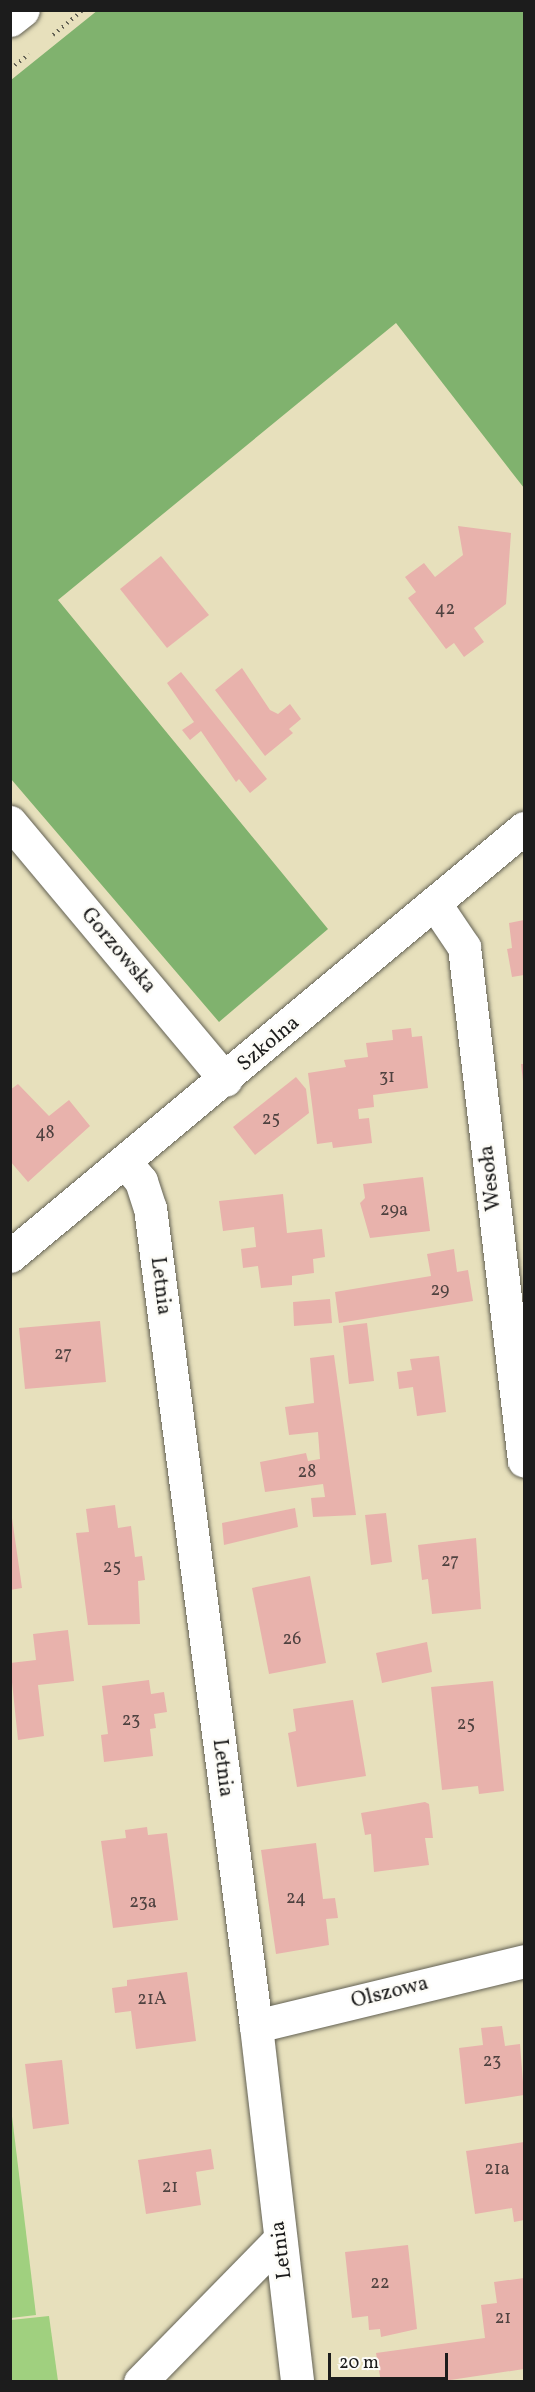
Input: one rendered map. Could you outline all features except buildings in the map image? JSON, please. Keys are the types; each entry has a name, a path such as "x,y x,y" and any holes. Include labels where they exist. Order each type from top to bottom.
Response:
{"street":[{"path":"10,20 23,10"},
{"name":"Gorzowska","path":"10,822 226,1080"},
{"name":"Szkolna","path":"10,1256 226,1080 525,828"},
{"name":"Wesoła","path":"435,904 464,947 525,1461"},
{"name":"Letnia","path":"125,1162 141,1181 150,1208 256,2026 297,2382"},
{"name":"Olszowa","path":"256,2026 525,1961"},
{"path":"140,2382 280,2239"}],"green space":[{"path":"98,10 524,11 524,488 396,323 58,600 328,929 219,1022 11,779 11,80"},
{"path":"11,2108 36,2315 10,2318"},
{"path":"49,2316 58,2381 11,2381 11,2320"}]}
